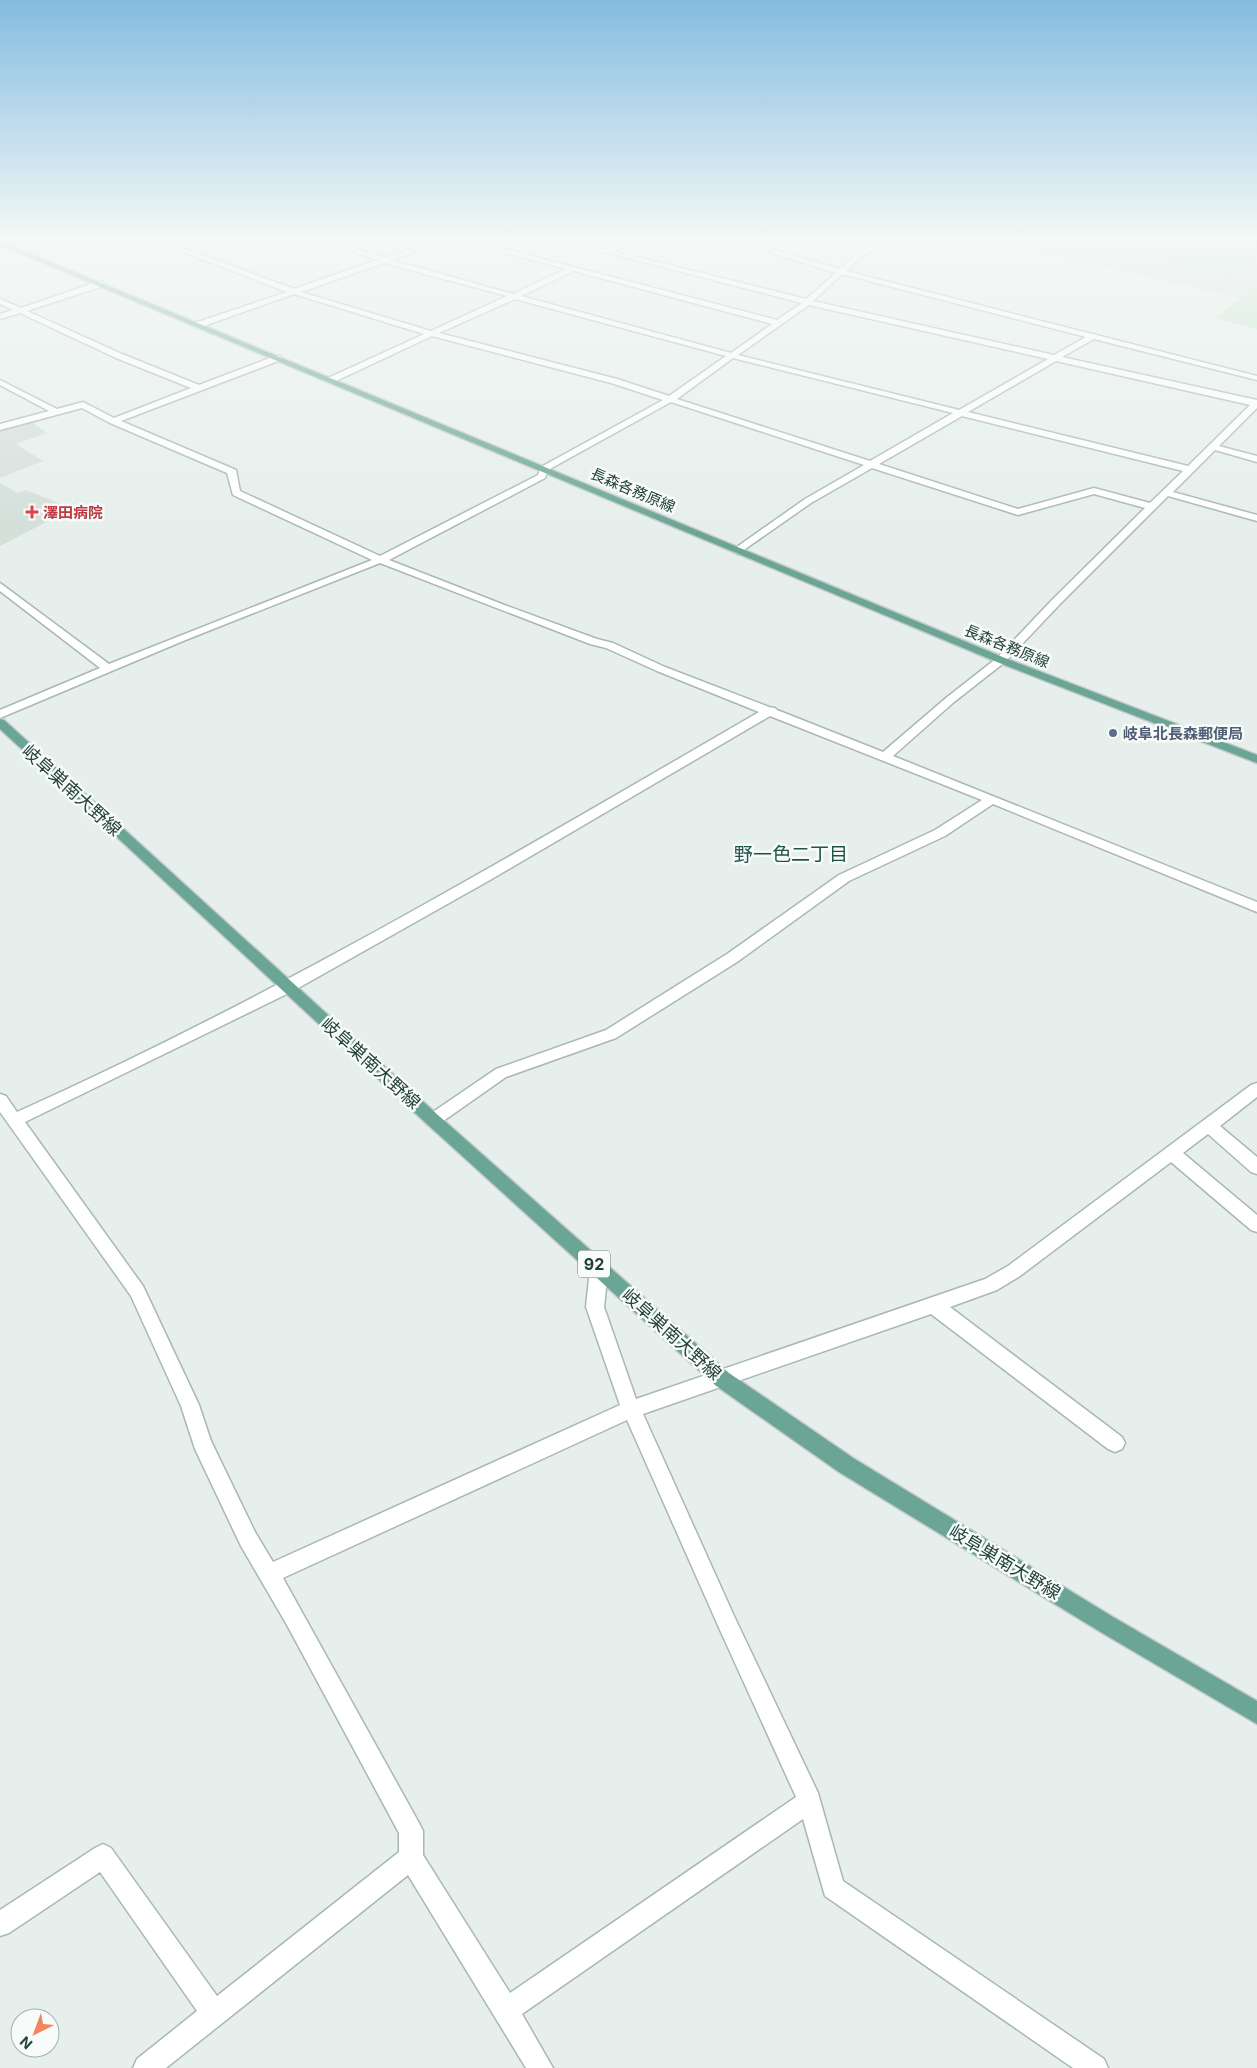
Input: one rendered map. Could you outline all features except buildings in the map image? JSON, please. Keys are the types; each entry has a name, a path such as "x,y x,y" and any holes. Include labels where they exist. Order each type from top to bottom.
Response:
{"main road":[{"name":"長森各務原線","path":"226,337 1001,660 1257,759"},
{"name":"岐阜巣南大野線","path":"0,723 433,1120 722,1379 846,1465 1106,1624 1257,1713"}],"street":[{"path":"77,337 119,356 198,388"},
{"path":"331,380 426,337"},
{"path":"442,337 614,382 1018,512 1094,491 1152,508"},
{"path":"662,337 733,356 1191,470"},
{"path":"0,714 108,670 179,638 380,560 542,476 544,469 669,400 760,337"},
{"path":"959,337 1256,403"},
{"path":"738,551 808,501 869,464 1092,337"},
{"path":"1095,337 1257,378"},
{"path":"1122,337 1257,370"},
{"path":"113,420 278,358"},
{"path":"0,382 56,412"},
{"path":"886,757 950,700 1001,660 1056,602 1191,470 1256,403"},
{"path":"0,427 83,405 233,472 231,473 236,493 287,519 380,560 465,596 594,642 609,645 661,669 771,710 1257,907"},
{"path":"1214,447 1257,459"},
{"path":"1167,493 1257,518"},
{"path":"0,586 108,670"},
{"path":"15,1120 288,987 485,877 771,710"},
{"path":"433,1120 501,1073 610,1034 732,958 844,878 940,833 992,799"},
{"path":"269,1574 631,1409 991,1285 1014,1271 1257,1089"},
{"path":"0,1100 137,1291 190,1405 202,1443 248,1539 411,1831 411,1858 540,2068"},
{"path":"1209,1126 1257,1167"},
{"path":"1171,1153 1257,1225"},
{"path":"599,1269 595,1307 622,1388 727,1623 810,1801 833,1888 1095,2068"},
{"path":"933,1304 1115,1443"},
{"path":"506,2010 810,1801"},
{"path":"0,1924 103,1856 214,2014"},
{"path":"146,2068 411,1858"}],"shaded area":[{"name":"澤田病院","path":"30,421 47,433 16,444 43,461 0,478 0,429"},
{"name":"澤田病院","path":"0,483 18,493 26,490 71,508 0,546"}],"place":[{"name":"澤田病院","path":"32,512"},
{"name":"岐阜北長森郵便局","path":"1113,733"}],"district":[{"name":"野一色二丁目","path":"791,854"}]}
